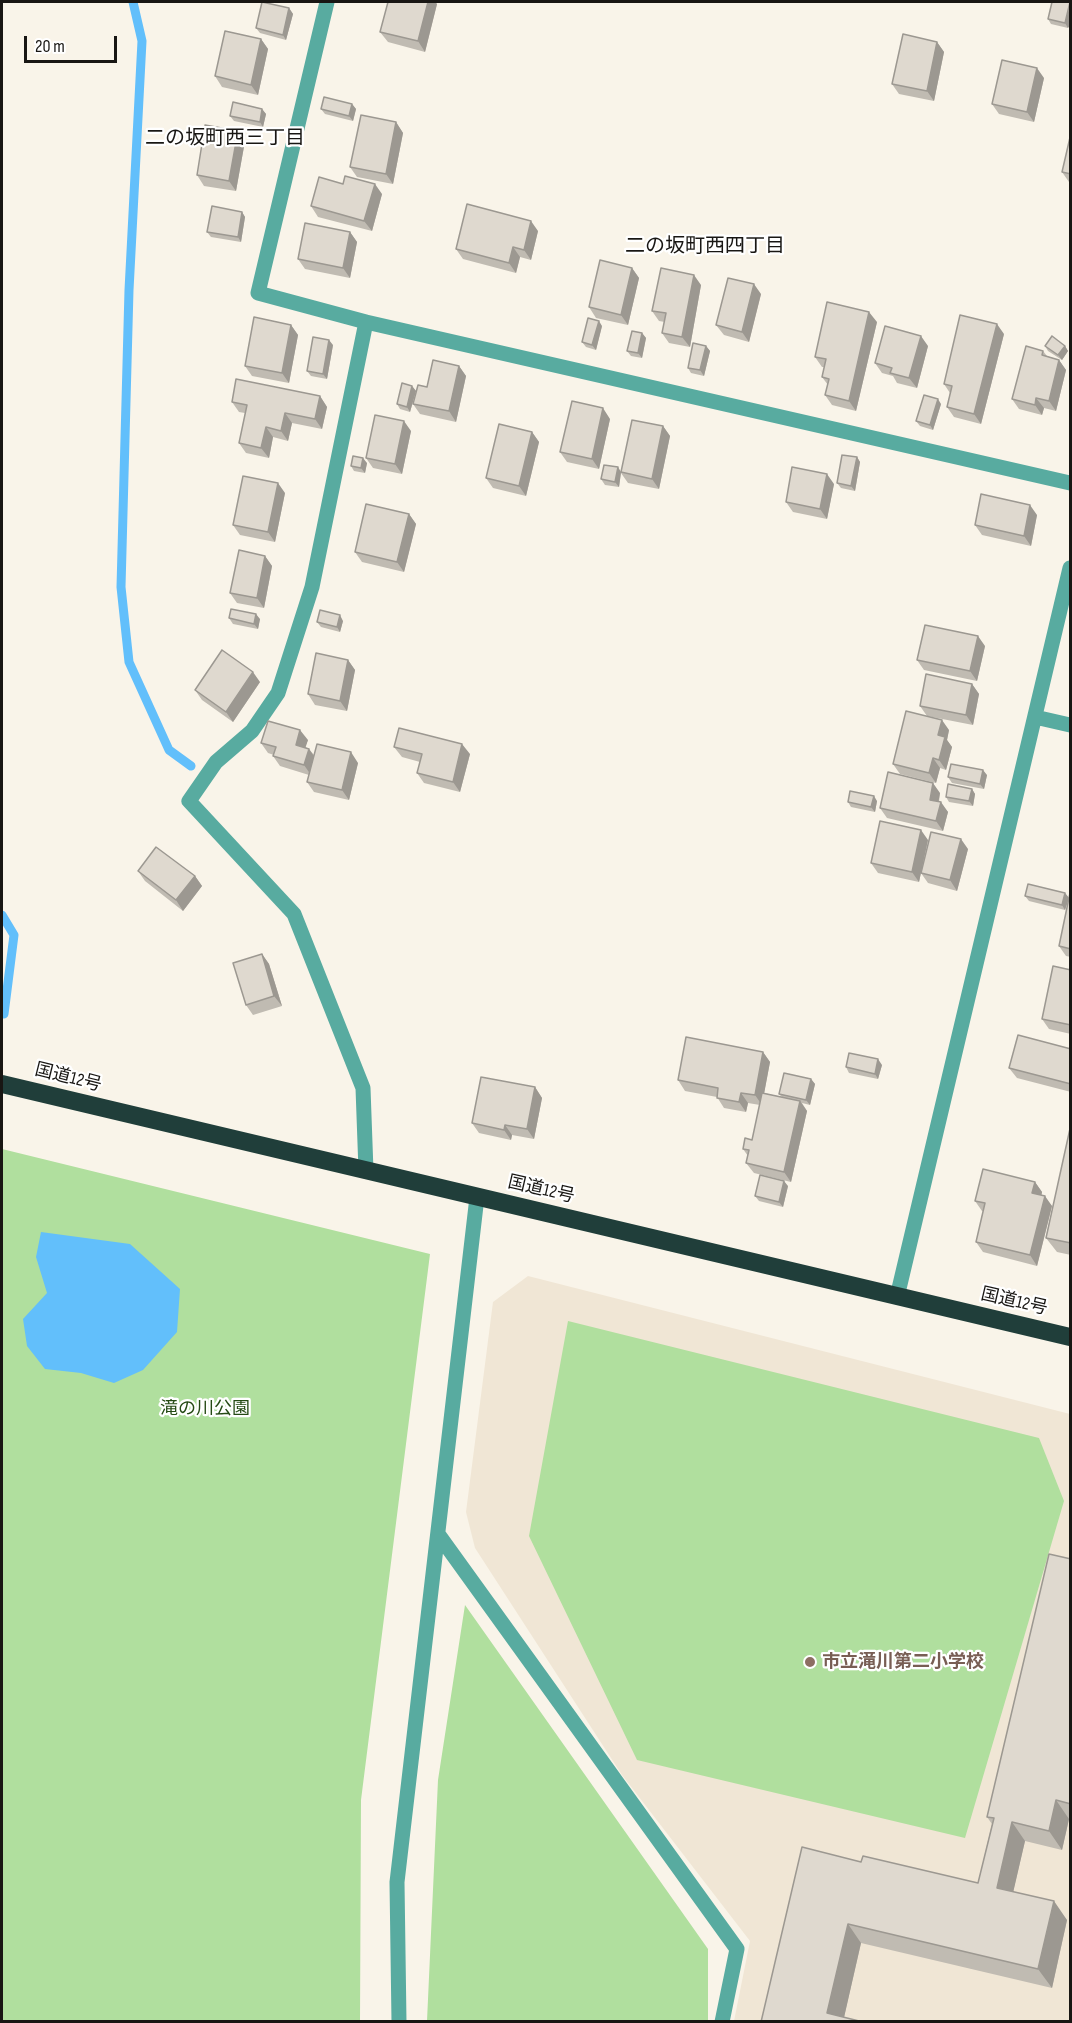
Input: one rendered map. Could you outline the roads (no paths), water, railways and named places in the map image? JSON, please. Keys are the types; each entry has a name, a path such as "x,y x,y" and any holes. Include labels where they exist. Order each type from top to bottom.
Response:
{"highway":[{"name":"国道12号","path":"2,1084 366,1172 1071,1337"}],"street":[{"path":"327,2 258,293 366,322 1071,483"},
{"path":"366,322 312,587 278,693 252,732 216,762 189,801 294,914 363,1088 366,1172"},
{"path":"897,1297 1071,568"},
{"path":"1035,717 1071,725"},
{"path":"399,2022 397,1882 477,1197"},
{"path":"438,1534 737,1949 722,2022"}],"water":[{"path":"41,1232 130,1244 180,1289 177,1332 143,1370 114,1383 81,1373 45,1369 27,1346 23,1319 47,1293 36,1257"}],"waterway":[{"path":"133,2 142,41 129,290 121,587 129,662 169,750 191,766"},
{"path":"2,915 14,935 4,1014"}],"place":[{"name":"市立滝川第二小学校","path":"810,1662"}],"district":[{"name":"二の坂町西三丁目","path":"225,139"},
{"name":"二の坂町西四丁目","path":"705,247"}],"park label":[{"name":"滝の川公園","path":"205,1409"}]}
